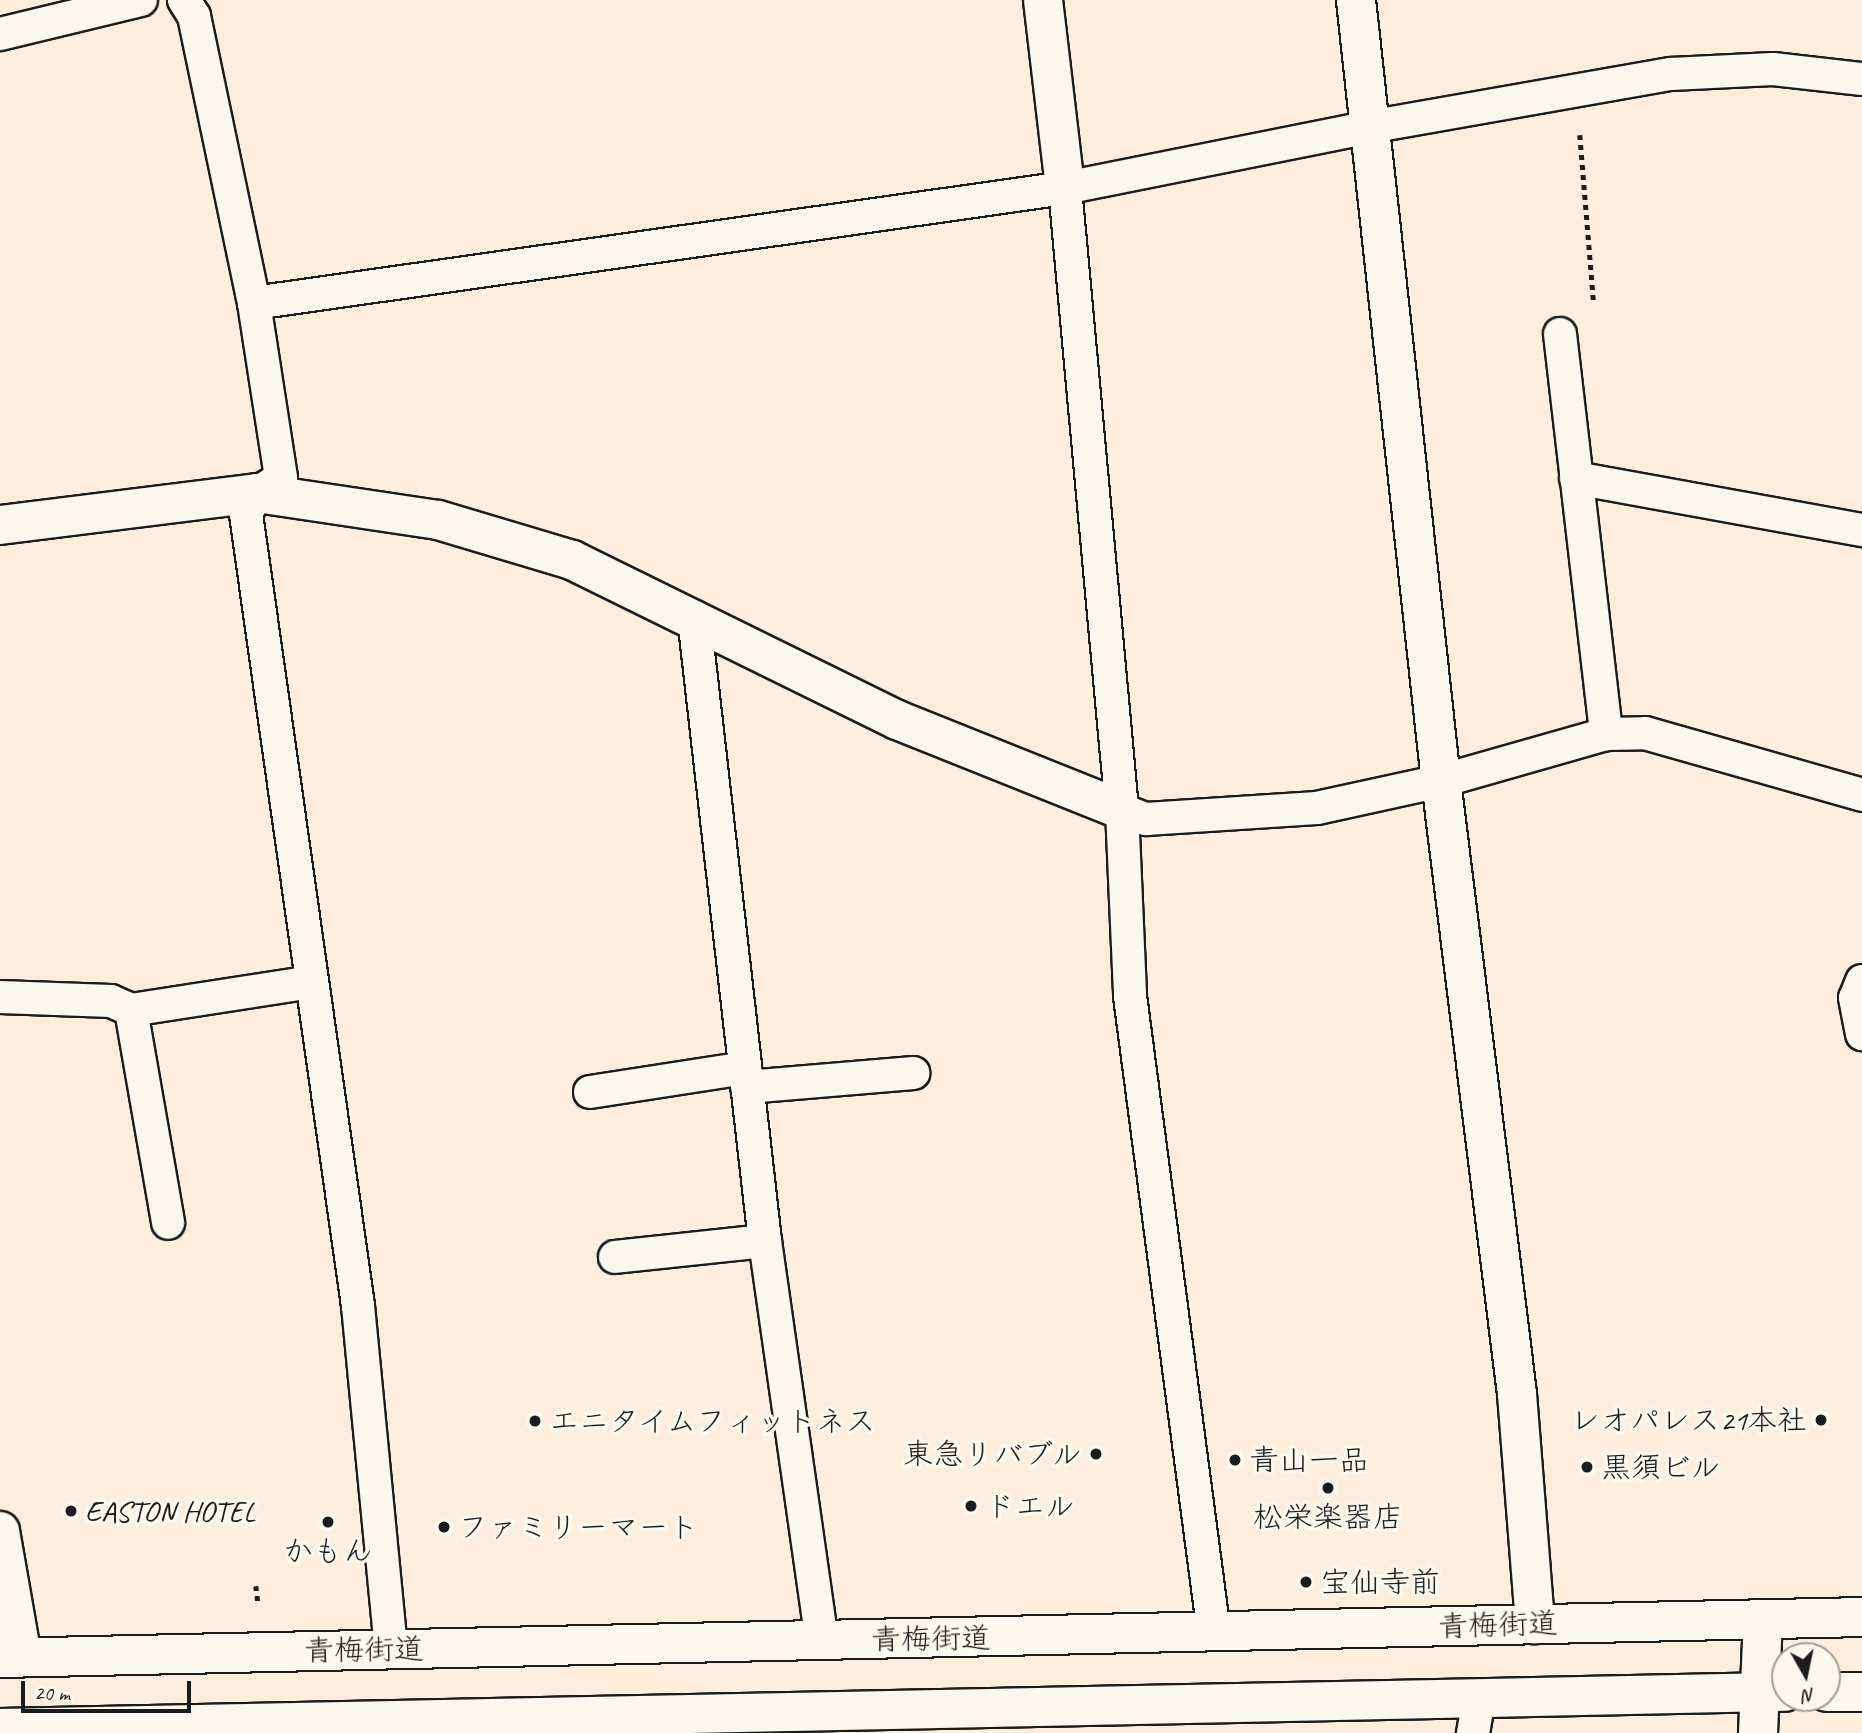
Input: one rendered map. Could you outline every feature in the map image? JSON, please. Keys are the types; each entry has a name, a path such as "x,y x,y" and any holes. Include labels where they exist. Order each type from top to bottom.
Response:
{"main road":[{"path":"1043,0 1065,188"},
{"path":"1356,0 1441,782 1517,1394 1535,1624"},
{"path":"0,525 257,493 438,520 572,560 694,617 897,720 1122,810"},
{"path":"0,1531 11,1658"},
{"name":"青梅街道","path":"11,1658 1862,1617"},
{"path":"1763,1619 1771,1677"},
{"path":"0,1728 412,1727 1476,1715 1771,1692"},
{"path":"1841,1692 1862,1692"},
{"path":"1758,1733 1771,1697"}],"lane":[{"path":"0,34 141,0"},
{"path":"184,0 194,16 254,303 281,478 257,493 246,514 358,1306 391,1649"},
{"path":"254,303 1065,188 1369,127 1671,74 1773,69 1862,79"},
{"path":"1065,188 1122,810 1130,996 1214,1633"},
{"path":"1560,334 1606,734"},
{"path":"1576,478 1862,530"},
{"path":"694,617 765,1241 822,1642"},
{"path":"1122,810 1146,819 1317,808 1441,782 1606,734 1645,733 1862,794"},
{"path":"0,997 111,1001 131,1010 312,982"},
{"path":"1860,993 1862,1034"},
{"path":"131,1010 168,1223"},
{"path":"590,1092 746,1077 913,1073"},
{"path":"615,1256 765,1241"}],"path":[{"path":"1560,334 1595,328 1576,89"},
{"path":"256,1586 258,1603"}],"place":[{"name":"レオパレス21本社","path":"1821,1420"},
{"name":"エニタイムフィットネス","path":"535,1421"},
{"name":"東急リバブル","path":"1096,1454"},
{"name":"青山一品","path":"1235,1460"},
{"name":"黒須ビル","path":"1587,1467"},
{"name":"松栄楽器店","path":"1328,1488"},
{"name":"ドエル","path":"971,1506"},
{"name":"EASTON HOTEL","path":"71,1511"},
{"name":"かもん","path":"328,1522"},
{"name":"ファミリーマート","path":"444,1527"},
{"name":"宝仙寺前","path":"1306,1582"}]}
